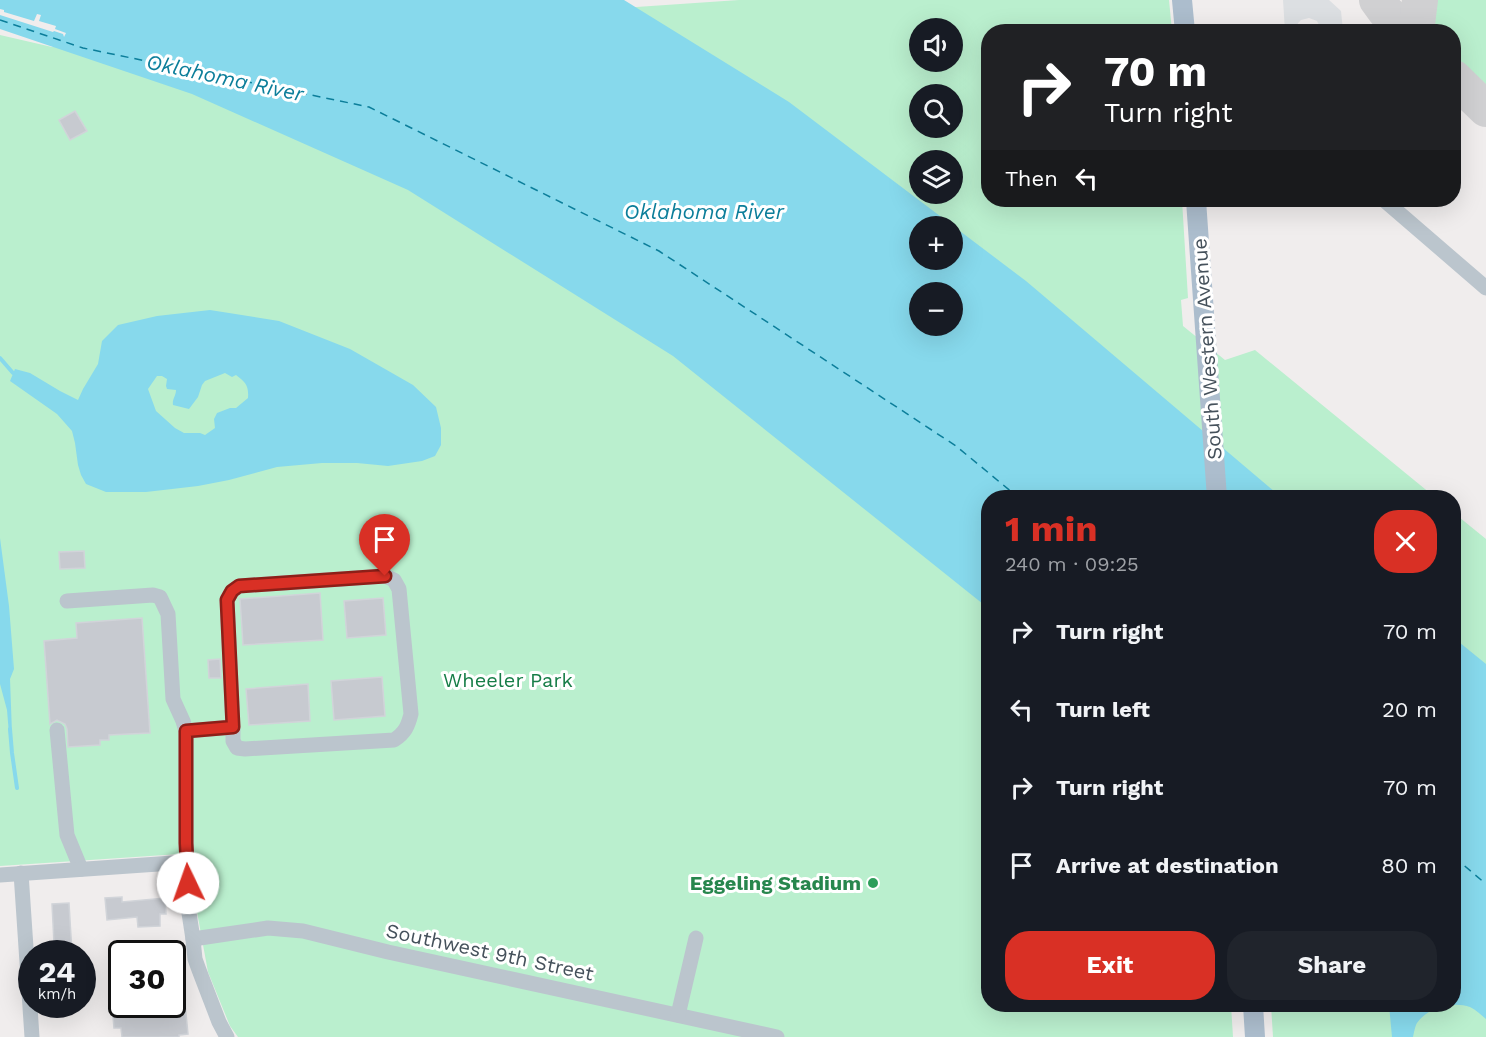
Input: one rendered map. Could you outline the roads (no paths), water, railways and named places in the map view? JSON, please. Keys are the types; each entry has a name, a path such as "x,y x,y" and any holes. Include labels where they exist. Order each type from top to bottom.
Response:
{"main road":[{"path":"1182,0 1184,24"},
{"name":"South Western Avenue","path":"1196,207 1216,490"},
{"path":"1253,1012 1255,1037"}],"street":[{"path":"1392,207 1486,288"},
{"path":"385,576 394,580 399,589 411,714 409,725 403,734 394,740 245,749 237,748 233,741 233,727 227,600 232,591 239,586 385,576"},
{"path":"67,601 153,595 160,597 168,614 173,699 183,721 186,738 189,913 195,959 216,1015 227,1037"},
{"path":"186,738 233,727"},
{"path":"57,730 67,835 81,869"},
{"path":"0,875 187,862"},
{"path":"21,873 32,1037"},
{"name":"Southwest 9th Street","path":"193,939 268,928 303,931 388,952 777,1037"},
{"path":"678,1015 696,938"}],"water":[{"name":"Oklahoma River","path":"0,0 624,0 789,102 909,193 909,204 924,204 940,216 909,216 909,270 963,270 963,233 1026,281 1273,490 981,490 981,602 673,356 408,190 192,94 0,29"},
{"path":"210,310 279,321 350,349 413,385 436,407 441,428 441,445 435,456 422,461 388,466 322,463 277,467 198,486 146,492 106,492 86,484 78,465 72,431 57,414 10,381 15,369 30,373 78,400 98,364 102,341 118,325 157,316","holes":["225,373 232,377 236,375 244,382 248,390 248,398 236,408 217,413 214,419 215,428 205,435 184,433 175,428 156,411 148,389 157,376 162,376 167,379 167,389 176,390 173,405 189,409 198,397 205,381"]},
{"path":"0,538 14,669 10,679 12,733 9,734 7,710 0,684"},
{"path":"1461,644 1486,664 1486,1019 1470,1007 1461,1005"},
{"path":"1390,1012 1430,1012 1416,1024 1413,1037 1392,1037"}],"waterway":[{"path":"0,358 13,373"},
{"path":"10,729 17,788"}],"place":[{"name":"Eggeling Stadium","path":"873,883"}],"park label":[{"name":"Wheeler Park","path":"508,680"}]}
